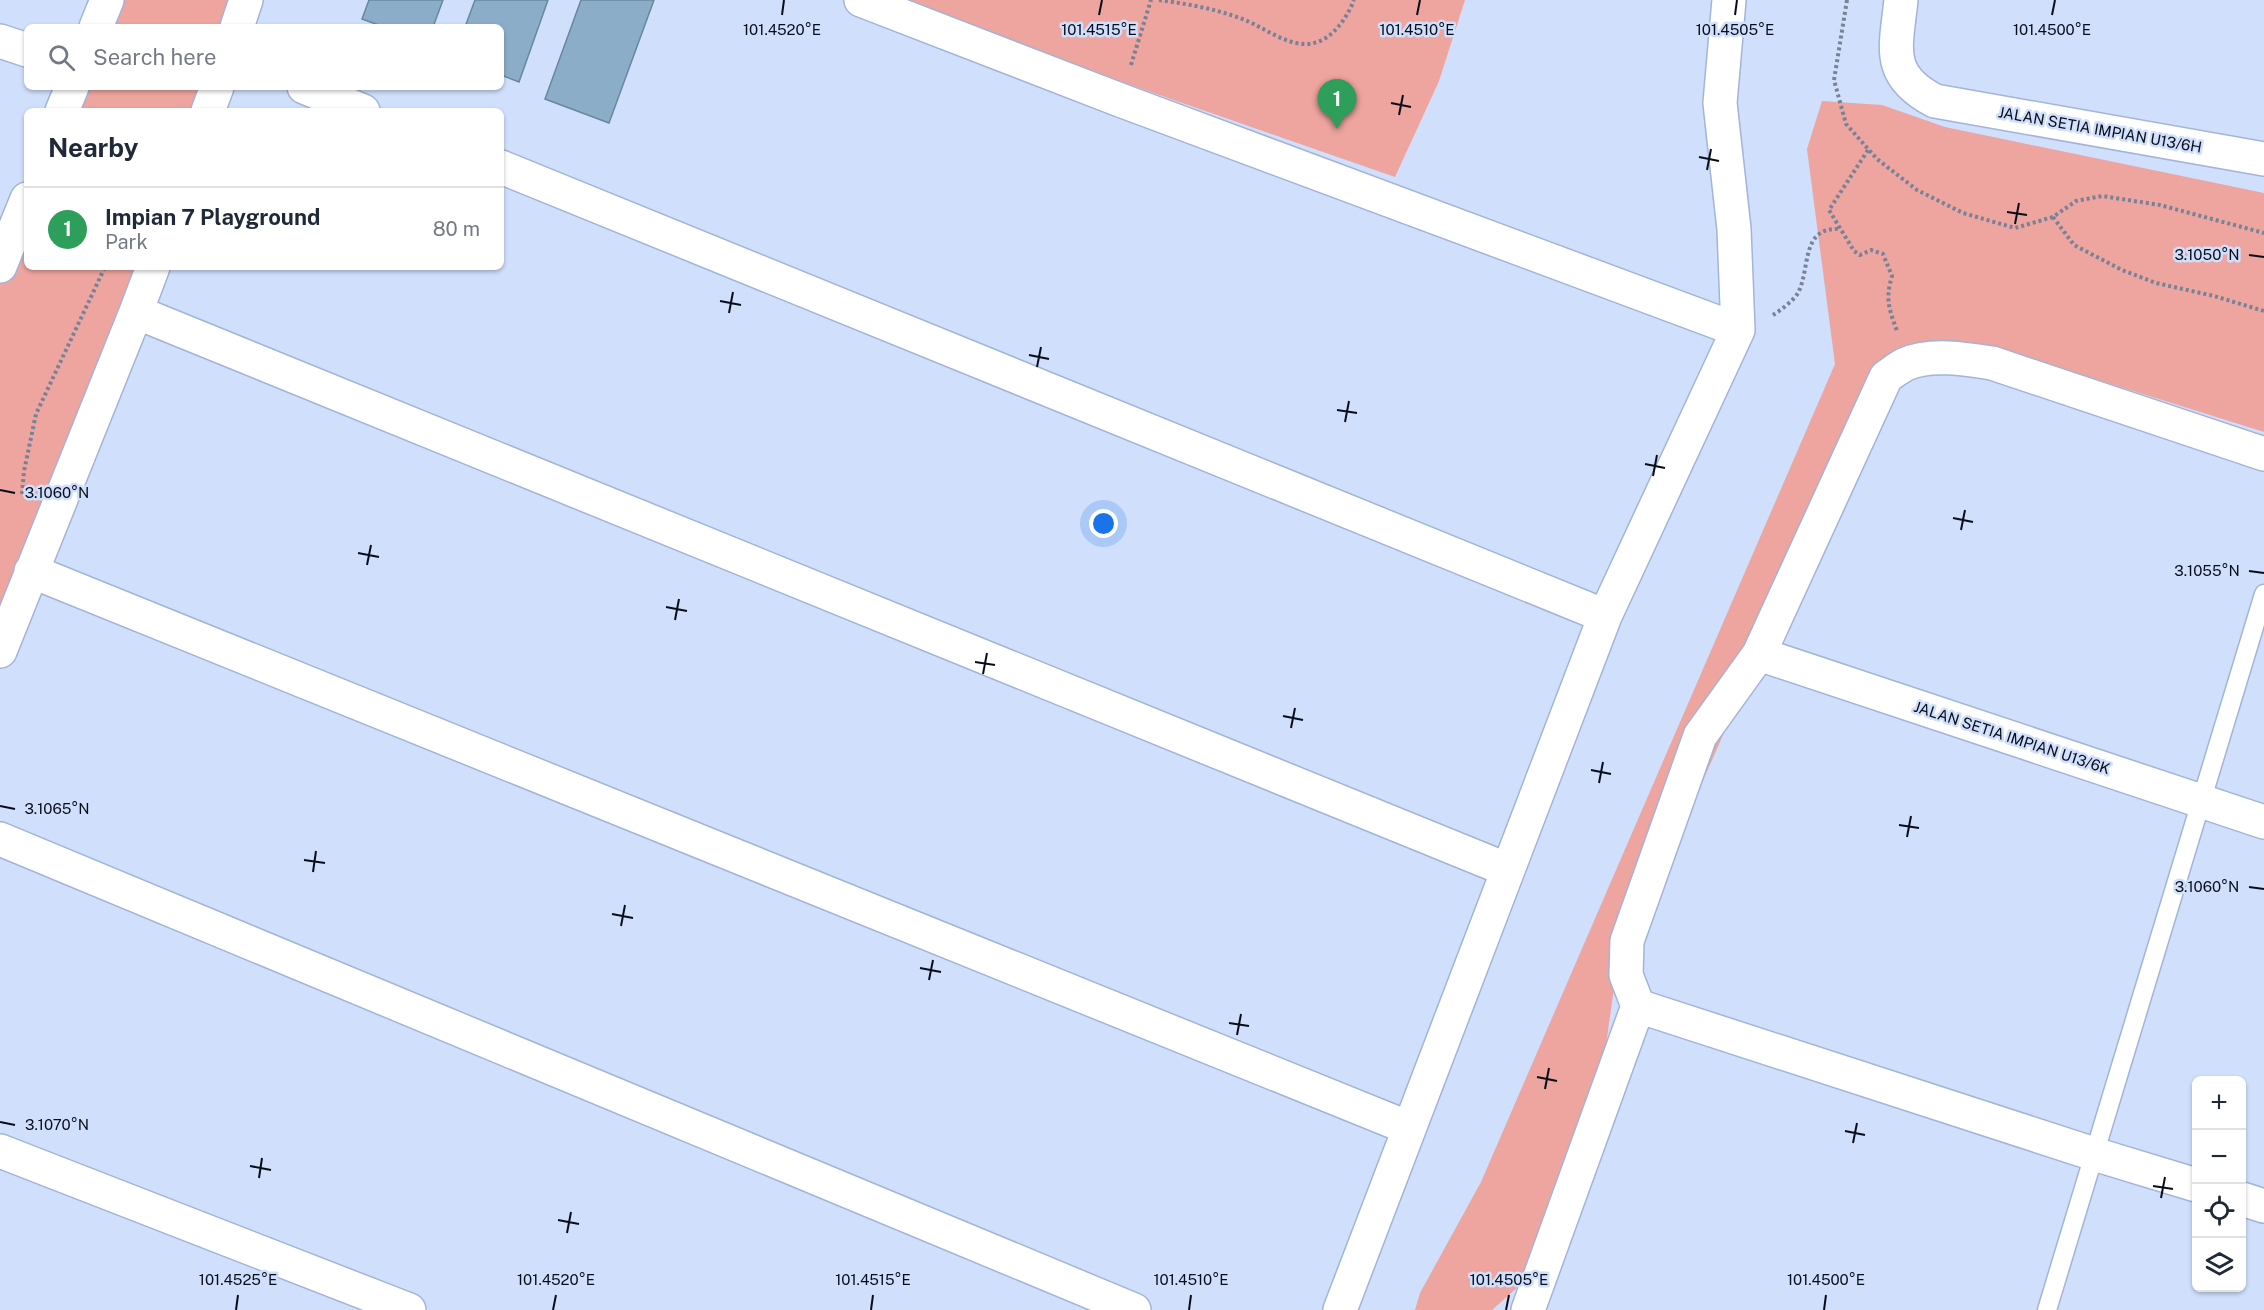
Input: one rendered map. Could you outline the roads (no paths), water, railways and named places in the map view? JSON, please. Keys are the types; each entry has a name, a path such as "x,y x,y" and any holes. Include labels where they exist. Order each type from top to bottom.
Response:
{"street":[{"path":"97,24 107,0"},
{"path":"238,24 246,0"},
{"path":"861,0 1120,100 1738,330"},
{"path":"1340,1310 1605,616 1738,330 1734,229 1720,102 1729,0"},
{"name":"JALAN SETIA IMPIAN U13/6H","path":"1901,0 1896,41 1897,62 1905,80 1918,92 1935,101 2264,159"},
{"path":"0,41 24,49"},
{"path":"63,108 71,90"},
{"path":"209,108 216,90"},
{"path":"311,90 356,108"},
{"path":"504,168 1605,616"},
{"path":"0,266 24,206"},
{"path":"0,651 152,270"},
{"path":"136,312 1508,870"},
{"path":"1528,1310 1638,1006 1626,975 1627,940 1700,736 1759,654 1886,377 1907,363 1932,358 1963,358 1992,363 2264,454"},
{"path":"31,571 1409,1128"},
{"name":"JALAN SETIA IMPIAN U13/6K","path":"1759,654 2264,822"},
{"path":"0,839 1134,1310"},
{"path":"1638,1006 2193,1184"},
{"path":"0,1151 409,1310"},
{"path":"2246,1201 2264,1206"}],"lane":[{"path":"2047,1310 2264,594"}],"place":[{"name":"Impian 7 Playground","path":"1337,129"}]}
